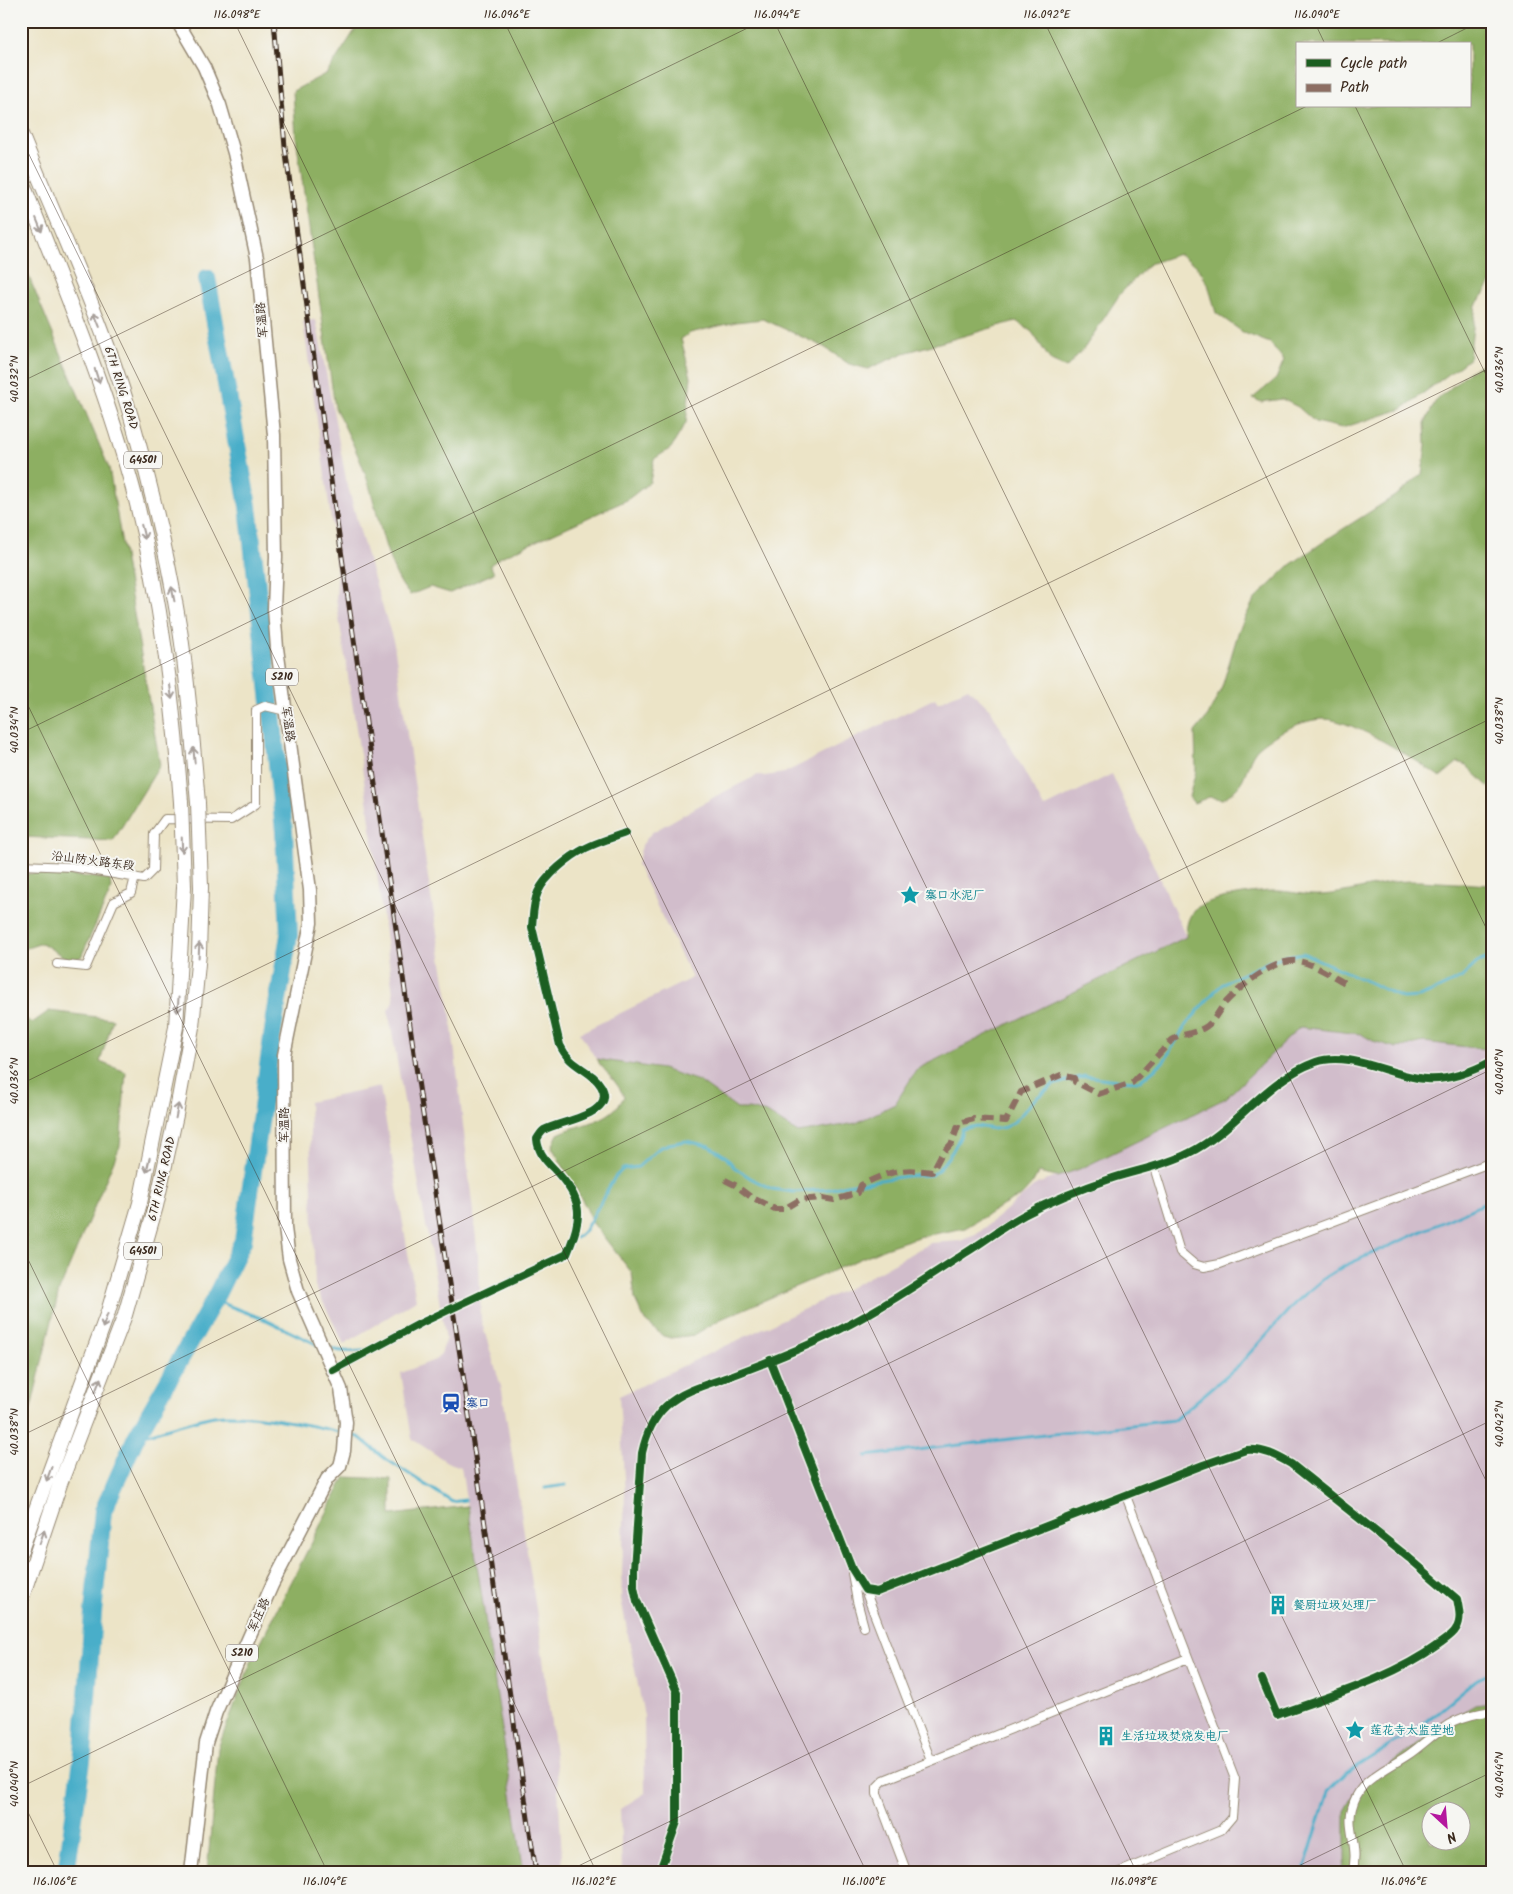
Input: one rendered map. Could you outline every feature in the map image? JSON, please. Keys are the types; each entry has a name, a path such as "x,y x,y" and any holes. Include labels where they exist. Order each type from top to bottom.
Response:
{"highway":[{"name":"6TH RING ROAD","path":"21,134 108,346 139,444 151,491 180,631 198,804 201,887 199,953 192,1027 176,1115 156,1206 125,1315 60,1484 21,1600"},
{"name":"6TH RING ROAD","path":"21,179 90,353 135,498 150,561 175,720 181,802 184,887 176,1027 140,1203 108,1312 21,1550"}],"main road":[{"name":"军温路","path":"177,21 204,67 220,104 234,152 256,258 274,435 276,557 274,609 277,648 310,890 310,923 284,1055 285,1228 291,1267 298,1291 333,1370"},
{"name":"军庄路","path":"191,1873 206,1743 216,1712 272,1585 327,1479 340,1466 344,1451 346,1422 341,1389 333,1370"}],"street":[{"name":"沿山防火路东段","path":"21,865 72,868 144,879 153,870 154,834 165,819 231,820 256,804 256,710 266,706 286,711"},
{"path":"529,1272 567,1254 577,1230 579,1214 575,1197 565,1181 542,1155 538,1148 537,1139 543,1131 594,1111 601,1104 604,1095 601,1086 570,1061 560,1045 532,927 533,910 537,893 548,877 585,848 625,833"},
{"path":"57,964 86,967 114,902 131,893 135,877"},
{"path":"659,1873 677,1822 677,1692 637,1601 634,1587 640,1478 645,1438 652,1424 665,1407 674,1400 824,1337 866,1316 1024,1215 1110,1179 1154,1167 1189,1153 1212,1140 1248,1106 1277,1083 1319,1061 1336,1059 1428,1080 1474,1070 1492,1061"},
{"path":"1154,1167 1180,1252 1194,1264 1204,1267 1220,1264 1492,1162"},
{"path":"333,1370 421,1323"},
{"path":"770,1360 852,1569 865,1590 931,1761"},
{"path":"865,1590 877,1592 976,1552 1246,1450 1261,1450 1291,1464 1422,1569 1457,1599 1460,1618 1456,1630 1447,1639 1408,1664 1356,1687 1277,1714 1262,1679"},
{"path":"1123,1872 1221,1830 1232,1817 1234,1779 1126,1496"},
{"path":"852,1569 857,1601 864,1627"},
{"path":"907,1873 877,1794 877,1787 884,1780 1188,1658"},
{"path":"1352,1873 1356,1852 1351,1810 1359,1792 1373,1777 1453,1722 1492,1710"}],"shaded area":[{"path":"316,320 346,479 394,644 430,891 450,1010 479,1265 481,1320 502,1390 540,1635 557,1771 563,1873 524,1873 461,1467 447,1462 412,1439 401,1373 435,1360 441,1354 446,1339 388,1010 394,1001 368,806 336,598 337,580 333,532 303,321"},
{"name":"寨口水泥厂","path":"968,688 991,710 1044,808 1112,774 1186,937 917,1069 895,1104 856,1123 798,1133 767,1113 737,1109 699,1081 662,1069 596,1059 580,1033 692,978 637,865 642,845 651,833 716,796 758,775 765,776 784,773 935,698 938,703"},
{"path":"1300,1026 1361,1034 1373,1041 1412,1046 1424,1042 1485,1049 1492,1044 1492,1703 1475,1705 1345,1811 1345,1861 1340,1873 622,1873 620,1809 645,1793 644,1716 621,1599 625,1494 619,1396 851,1287 930,1243 960,1241 977,1234 1037,1184 1082,1168 1226,1098"},
{"path":"380,1087 416,1300 344,1344 315,1286 309,1102"}],"green space":[{"path":"361,21 1492,21 1492,282 1476,305 1469,359 1402,409 1342,428 1315,422 1298,407 1282,399 1261,402 1253,398 1276,379 1284,360 1270,343 1244,333 1216,313 1208,284 1196,265 1179,254 1149,264 1120,294 1085,347 1066,368 1051,361 1032,332 1016,321 904,353 868,369 849,364 824,347 763,319 736,322 690,333 681,339 691,377 686,423 671,448 654,459 650,482 627,500 501,557 490,565 494,573 450,593 430,587 410,595 395,572 366,475 335,408 296,137 293,91 327,73"},
{"path":"21,258 109,468 160,765 113,841 21,837"},
{"path":"1492,358 1492,790 1466,765 1458,762 1440,777 1401,751 1368,733 1337,721 1325,719 1298,724 1273,737 1255,751 1243,779 1235,790 1223,799 1209,797 1194,803 1189,797 1196,771 1195,732 1208,716 1222,687 1239,630 1254,600 1290,565 1401,492 1422,474 1426,446 1425,423 1435,402 1467,373"},
{"path":"44,873 110,879 111,890 81,957 70,961 42,943 21,950 21,874"},
{"path":"1421,881 1492,885 1492,1044 1485,1049 1424,1042 1397,1048 1373,1041 1361,1034 1300,1027 1226,1098 1082,1168 1057,1177 1038,1173 1032,1184 1021,1196 965,1228 918,1237 885,1248 721,1319 694,1335 671,1338 663,1336 645,1321 635,1299 632,1273 592,1222 586,1207 552,1147 558,1134 603,1117 618,1106 624,1097 615,1082 596,1059 662,1069 699,1081 737,1109 767,1113 798,1133 856,1123 895,1104 917,1069 1186,937 1190,917 1198,907 1205,903 1226,897 1262,892 1280,891 1322,895 1394,882"},
{"path":"49,1011 113,1019 100,1062 126,1072 120,1146 59,1291 21,1450 21,1016 32,1023"},
{"path":"345,1477 391,1479 391,1515 468,1506 524,1873 207,1873 218,1748 253,1657"},
{"path":"1492,1703 1492,1873 1340,1873 1345,1861 1345,1811 1357,1790 1448,1721 1475,1705"}],"waterway":[{"path":"207,278 248,506 270,702"},
{"path":"66,1873 83,1753 93,1613 103,1511 136,1437 214,1300 243,1241 275,1017 289,935 284,831 272,714"},
{"path":"576,1238 585,1230 615,1177 623,1169 638,1167 659,1148 669,1144 686,1141 709,1146 725,1156 734,1167 752,1179 772,1189 794,1192 831,1189 907,1176 931,1175 939,1169 952,1152 962,1129 976,1126 994,1129 1006,1127 1016,1120 1035,1099 1053,1085 1085,1076 1140,1081 1164,1061 1186,1025 1215,991 1225,982 1268,962 1303,953 1402,998 1419,997 1432,992 1461,978 1478,962 1492,957"},
{"path":"866,1456 1174,1420 1239,1365 1296,1302 1327,1276 1344,1266 1492,1200"},
{"path":"421,1323 528,1272"},
{"path":"214,1300 266,1320 318,1345"},
{"path":"328,1348 364,1351"},
{"path":"136,1437 204,1418 227,1415 260,1417 343,1433"},
{"path":"349,1435 359,1437 383,1457 452,1502 465,1500"},
{"path":"545,1488 566,1485"},
{"path":"1303,1873 1328,1792 1346,1773 1418,1728 1476,1680 1492,1672"}],"tunnel":[{"path":"421,1323 529,1272"}],"railway":[{"path":"274,21 285,147 333,495 536,1873"}],"marked path":[{"path":"725,1180 751,1197 775,1209 784,1209 799,1200 823,1198 834,1200 858,1193 861,1185 880,1176 895,1172 911,1170 932,1172 941,1155 952,1143 959,1123 974,1119 1006,1121 1021,1092 1061,1075 1074,1078 1075,1082 1099,1094 1132,1083 1172,1040 1207,1026 1232,996 1249,981 1269,968 1289,961 1298,961 1317,967 1347,984"}],"cycle path":[{"path":"333,1370 421,1323 567,1254 578,1218 576,1200 564,1180 542,1156 537,1139 544,1130 584,1116 594,1110 601,1104 604,1096 597,1080 569,1059 560,1045 532,927 534,909 536,896 541,886 559,867 586,848 625,833"},
{"path":"659,1873 677,1822 677,1692 637,1601 634,1587 634,1569 642,1453 651,1427 657,1416 666,1406 687,1392 824,1338 903,1293 1009,1224 1034,1210 1089,1187 1160,1165 1189,1153 1221,1132 1280,1081 1297,1070 1316,1062 1329,1059 1343,1059 1399,1074 1434,1079 1460,1074 1492,1061"},
{"path":"770,1360 852,1569 865,1590 877,1592 1203,1465 1246,1450 1258,1450 1270,1453 1291,1464 1409,1558 1457,1599 1460,1614 1459,1622 1451,1635 1421,1656 1381,1677 1277,1715 1262,1679"}],"place":[{"name":"寨口水泥厂","path":"910,895"},
{"name":"寨口","path":"451,1403"},
{"name":"餐厨垃圾处理厂","path":"1278,1605"},
{"name":"莲花寺太监茔地","path":"1355,1730"},
{"name":"生活垃圾焚烧发电厂","path":"1106,1736"}]}
